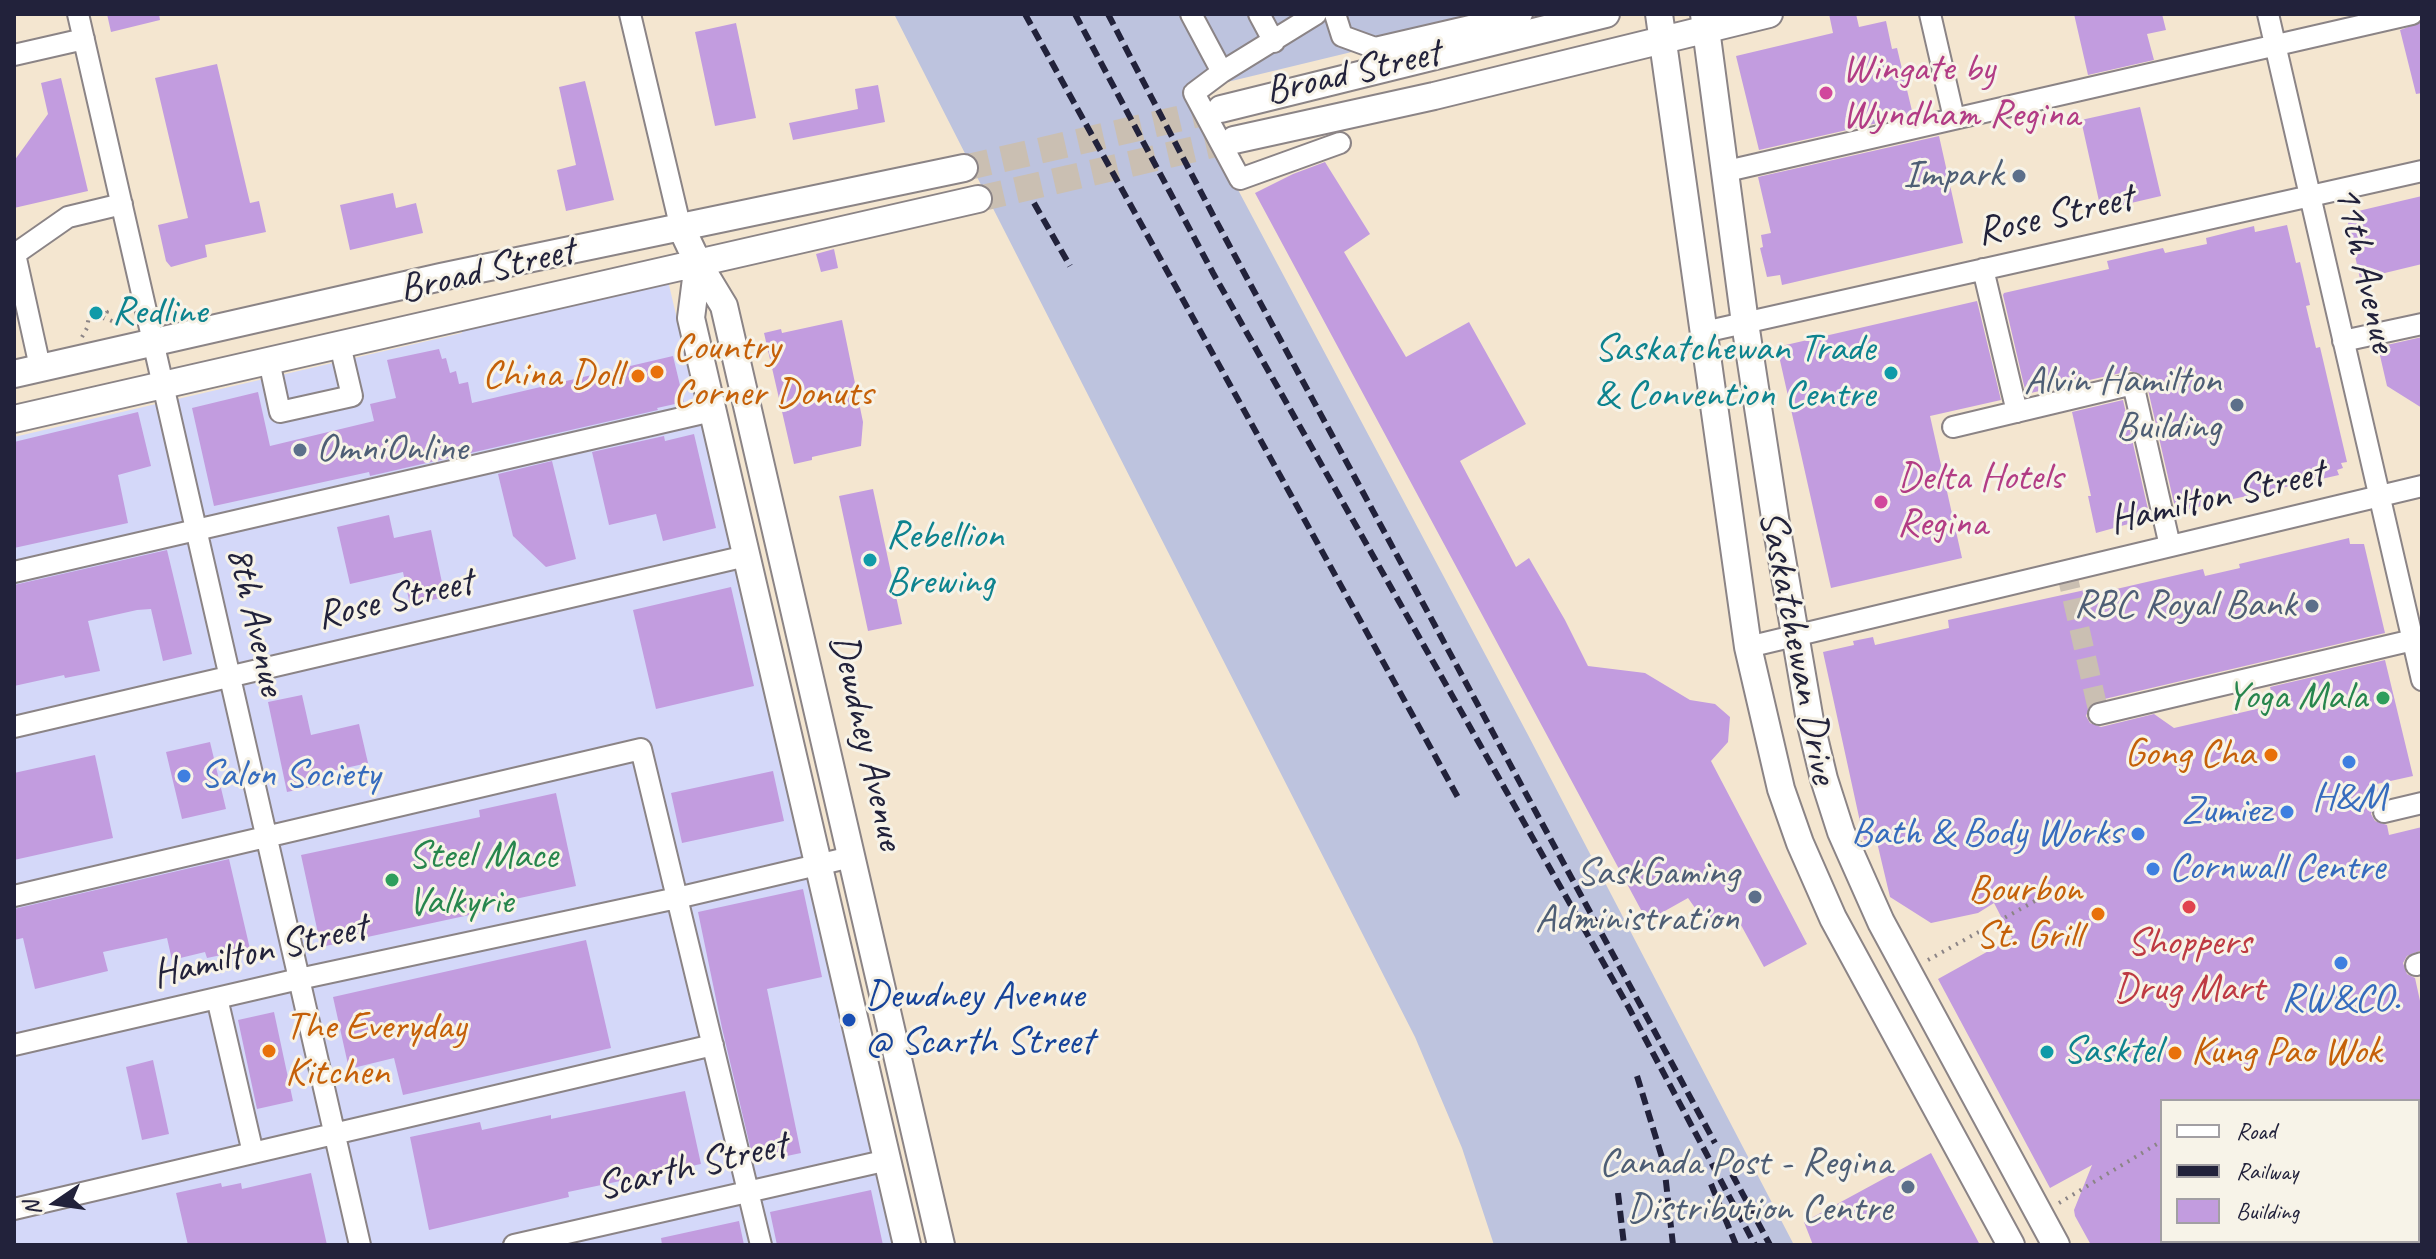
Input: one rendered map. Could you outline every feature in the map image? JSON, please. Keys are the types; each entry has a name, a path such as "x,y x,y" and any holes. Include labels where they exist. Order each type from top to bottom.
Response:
{"main road":[{"name":"Broad Street","path":"1221,109 1606,14"},
{"name":"Saskatchewan Drive","path":"1659,14 1748,647 1781,789 1814,879 2011,1239"},
{"name":"Broad Street","path":"1234,140 1434,96 1662,40 1705,22 1769,14"},
{"name":"Saskatchewan Drive","path":"1705,22 1745,323 1795,635 1810,721 1841,832 1881,922 2056,1245"},
{"name":"Broad Street","path":"14,374 680,225 964,168"},
{"name":"Broad Street","path":"14,419 978,199"},
{"name":"Dewdney Avenue","path":"680,225 724,306 941,1245"},
{"name":"Dewdney Avenue","path":"698,263 691,318 907,1245"}],"street":[{"name":"8th Avenue","path":"78,14 360,1245"},
{"name":"Dewdney Avenue","path":"630,14 680,225"},
{"path":"1191,14 1222,72"},
{"path":"1259,14 1274,42"},
{"path":"1316,14 1222,72 1194,93 1240,179 1340,143"},
{"path":"1335,14 1342,36 1375,48 1484,18 1522,14"},
{"path":"1930,14 1954,118"},
{"name":"11th Avenue","path":"2268,14 2422,680"},
{"path":"1727,171 2412,14"},
{"path":"14,55 84,39"},
{"name":"Rose Street","path":"1704,332 2422,171"},
{"path":"40,367 14,254 68,217 122,204"},
{"path":"1983,269 2017,412"},
{"path":"2343,341 2422,324"},
{"path":"269,361 280,412 295,409 352,396 340,345"},
{"path":"1953,427 2133,384 2170,546"},
{"path":"14,572 712,411"},
{"name":"Hamilton Street","path":"1748,647 2422,486"},
{"name":"Rose Street","path":"14,727 746,556"},
{"path":"2099,714 2416,644"},
{"path":"14,896 641,749 761,1245"},
{"path":"2384,812 2422,803"},
{"name":"Hamilton Street","path":"14,1045 851,857"},
{"path":"217,998 253,1153"},
{"path":"14,1209 713,1045"},
{"name":"Scarth Street","path":"514,1245 888,1160"}],"path":[{"path":"95,305 107,312 100,322 89,316 95,305"},
{"path":"1908,971 2055,890"},
{"path":"2040,1214 2157,1144"}],"shaded area":[{"path":"894,14 1509,14 1186,92 1527,733 1794,1245 1494,1245 1462,1148 1415,1037"},
{"path":"668,281 898,1245 14,1245 14,437 462,333 461,328"}],"building":[{"path":"107,14 159,14 160,20 111,32"},
{"name":"Wingate by Wyndham Regina","path":"1829,14 1856,14 1859,27 1886,21 1892,49 1897,48 1913,115 1759,150 1736,56 1833,33"},
{"path":"2074,14 2162,14 2166,30 2147,34 2154,60 2088,75"},
{"path":"2422,22 2422,93 2416,94 2400,30"},
{"path":"736,23 756,118 715,126 695,32"},
{"path":"217,64 250,203 259,201 266,232 205,245 207,257 171,267 166,261 158,225 188,218 155,78"},
{"path":"61,78 88,191 14,208 14,161 48,114 41,83"},
{"path":"585,81 614,200 566,211 557,170 576,165 559,87"},
{"path":"878,85 885,122 793,140 789,123 858,109 855,89"},
{"path":"2140,107 2161,196 2101,210 2081,120"},
{"path":"1939,136 1963,243 1782,285 1780,275 1767,277 1760,248 1763,247 1761,235 1771,233 1758,177"},
{"path":"1325,162 1370,234 1344,252 1406,357 1469,322 1526,424 1460,461 1516,567 1529,558 1588,666 1645,673 1690,700 1715,704 1730,717 1728,742 1711,761 1807,944 1764,967 1736,916 1710,929 1688,898 1647,921 1255,193"},
{"path":"393,193 396,208 416,203 423,233 350,250 340,205"},
{"path":"2422,196 2422,264 2360,279 2348,223 2354,212"},
{"name":"Alvin Hamilton Building","path":"2287,225 2296,263 2300,262 2310,305 2306,306 2316,348 2320,347 2347,462 2341,463 2343,468 2337,470 2339,475 2176,512 2146,381 2142,375 2130,371 2026,394 2004,293 2109,269 2107,261 2163,248 2165,253 2207,244 2206,238 2254,226 2255,232"},
{"path":"834,249 838,268 821,272 816,254"},
{"path":"1977,301 2001,400 1930,416 1962,558 1831,588 1777,347"},
{"path":"842,320 863,422 861,446 794,464 764,333 781,329 782,333"},
{"path":"2422,337 2422,408 2387,386 2378,347"},
{"path":"439,349 442,359 446,358 450,373 456,371 459,384 468,382 472,403 673,356 684,402 370,476 369,472 214,506 192,408 258,392 270,446 374,421 370,404 396,398 387,360"},
{"path":"2123,400 2150,518 2096,533 2072,412"},
{"path":"138,412 151,466 118,475 128,523 14,548 14,442"},
{"path":"694,434 716,528 663,541 656,514 609,525 592,452 664,436 665,441"},
{"path":"552,461 576,559 546,567 513,536 498,474"},
{"name":"Rebellion Brewing","path":"873,489 902,624 868,631 839,496"},
{"path":"389,515 394,538 431,530 445,597 410,605 403,572 350,584 337,527"},
{"name":"Cornwall Centre","path":"2349,538 2350,544 2364,544 2385,633 2096,701 2090,705 2086,716 2090,723 2101,727 2154,714 2174,728 2274,705 2270,687 2385,660 2413,776 2377,784 2381,799 2375,803 2371,814 2375,821 2387,825 2389,835 2422,827 2422,950 2407,956 2403,963 2407,974 2415,978 2422,1010 2422,1101 2160,1099 2162,1245 2091,1245 2074,1210 2092,1165 2050,1188 1938,979 2012,938 1994,903 1978,913 1931,923 1890,897 1876,838 1864,840 1823,652 1873,637 1875,645 1949,628 1948,620 2085,590 2086,596 2203,569 2205,576 2240,568 2239,564"},
{"path":"167,550 192,654 163,661 151,609 137,610 88,621 100,671 14,686 14,585"},
{"path":"731,587 754,686 656,709 633,610"},
{"path":"302,695 311,735 359,724 368,763 323,773 325,784 287,792 268,702"},
{"path":"210,742 226,809 182,819 166,752"},
{"path":"95,755 113,838 14,860 14,773"},
{"path":"773,771 784,821 682,843 671,793"},
{"path":"556,793 576,886 487,905 488,911 321,947 301,855 480,817 479,810"},
{"path":"229,859 250,949 207,958 205,952 172,960 167,938 103,952 108,971 35,989 23,938 14,940 14,909"},
{"path":"803,889 822,977 767,989 801,1153 754,1163 698,912"},
{"path":"586,940 611,1048 403,1095 394,1058 349,1069 333,997"},
{"path":"274,1012 293,1101 257,1109 238,1020"},
{"path":"153,1060 169,1134 142,1140 126,1067"},
{"path":"685,1091 701,1164 568,1192 569,1197 429,1230 410,1137 480,1122 482,1130 551,1115 551,1119"},
{"name":"Canada Post - Regina Distribution Centre","path":"1931,1153 1980,1245 1813,1245 1804,1222"},
{"path":"311,1173 327,1245 188,1245 176,1193 221,1183 222,1187 241,1183 242,1189"},
{"path":"871,1190 883,1245 777,1245 770,1212"},
{"path":"739,1221 744,1245 662,1245 661,1238"}],"tunnel":[{"path":"964,168 1221,109"},
{"path":"978,199 1234,140"},
{"path":"2066,570 2099,714"}],"railway":[{"path":"1025,14 1460,801"},
{"path":"1075,14 1213,273 1629,1008 1755,1245"},
{"path":"1108,14 1215,219 1715,1143"},
{"path":"1034,203 1070,266"},
{"path":"1637,1076 1664,1164 1673,1245"},
{"path":"1732,1174 1770,1245"},
{"path":"1711,1184 1736,1245"},
{"path":"1618,1193 1624,1245"}],"place":[{"name":"Wingate by Wyndham Regina","path":"1826,93"},
{"name":"Impark","path":"2019,176"},
{"name":"Redline","path":"96,313"},
{"name":"Country Corner Donuts","path":"657,372"},
{"name":"Saskatchewan Trade & Convention Centre","path":"1891,373"},
{"name":"China Doll","path":"638,376"},
{"name":"Alvin Hamilton Building","path":"2237,405"},
{"name":"OmniOnline","path":"300,450"},
{"name":"Delta Hotels Regina","path":"1881,502"},
{"name":"Rebellion Brewing","path":"870,560"},
{"name":"RBC Royal Bank","path":"2312,606"},
{"name":"Yoga Mala","path":"2383,698"},
{"name":"Gong Cha","path":"2271,755"},
{"name":"H&M","path":"2349,762"},
{"name":"Salon Society","path":"184,776"},
{"name":"Zumiez","path":"2287,812"},
{"name":"Bath & Body Works","path":"2138,834"},
{"name":"Cornwall Centre","path":"2153,869"},
{"name":"Steel Mace Valkyrie","path":"392,880"},
{"name":"SaskGaming Administration","path":"1755,897"},
{"name":"Shoppers Drug Mart","path":"2189,907"},
{"name":"Bourbon St. Grill","path":"2098,914"},
{"name":"RW&CO.","path":"2341,963"},
{"name":"Dewdney Avenue @ Scarth Street","path":"849,1020"},
{"name":"The Everyday Kitchen","path":"269,1051"},
{"name":"Sasktel","path":"2047,1052"},
{"name":"Kung Pao Wok","path":"2175,1053"},
{"name":"Canada Post - Regina Distribution Centre","path":"1908,1187"}]}
